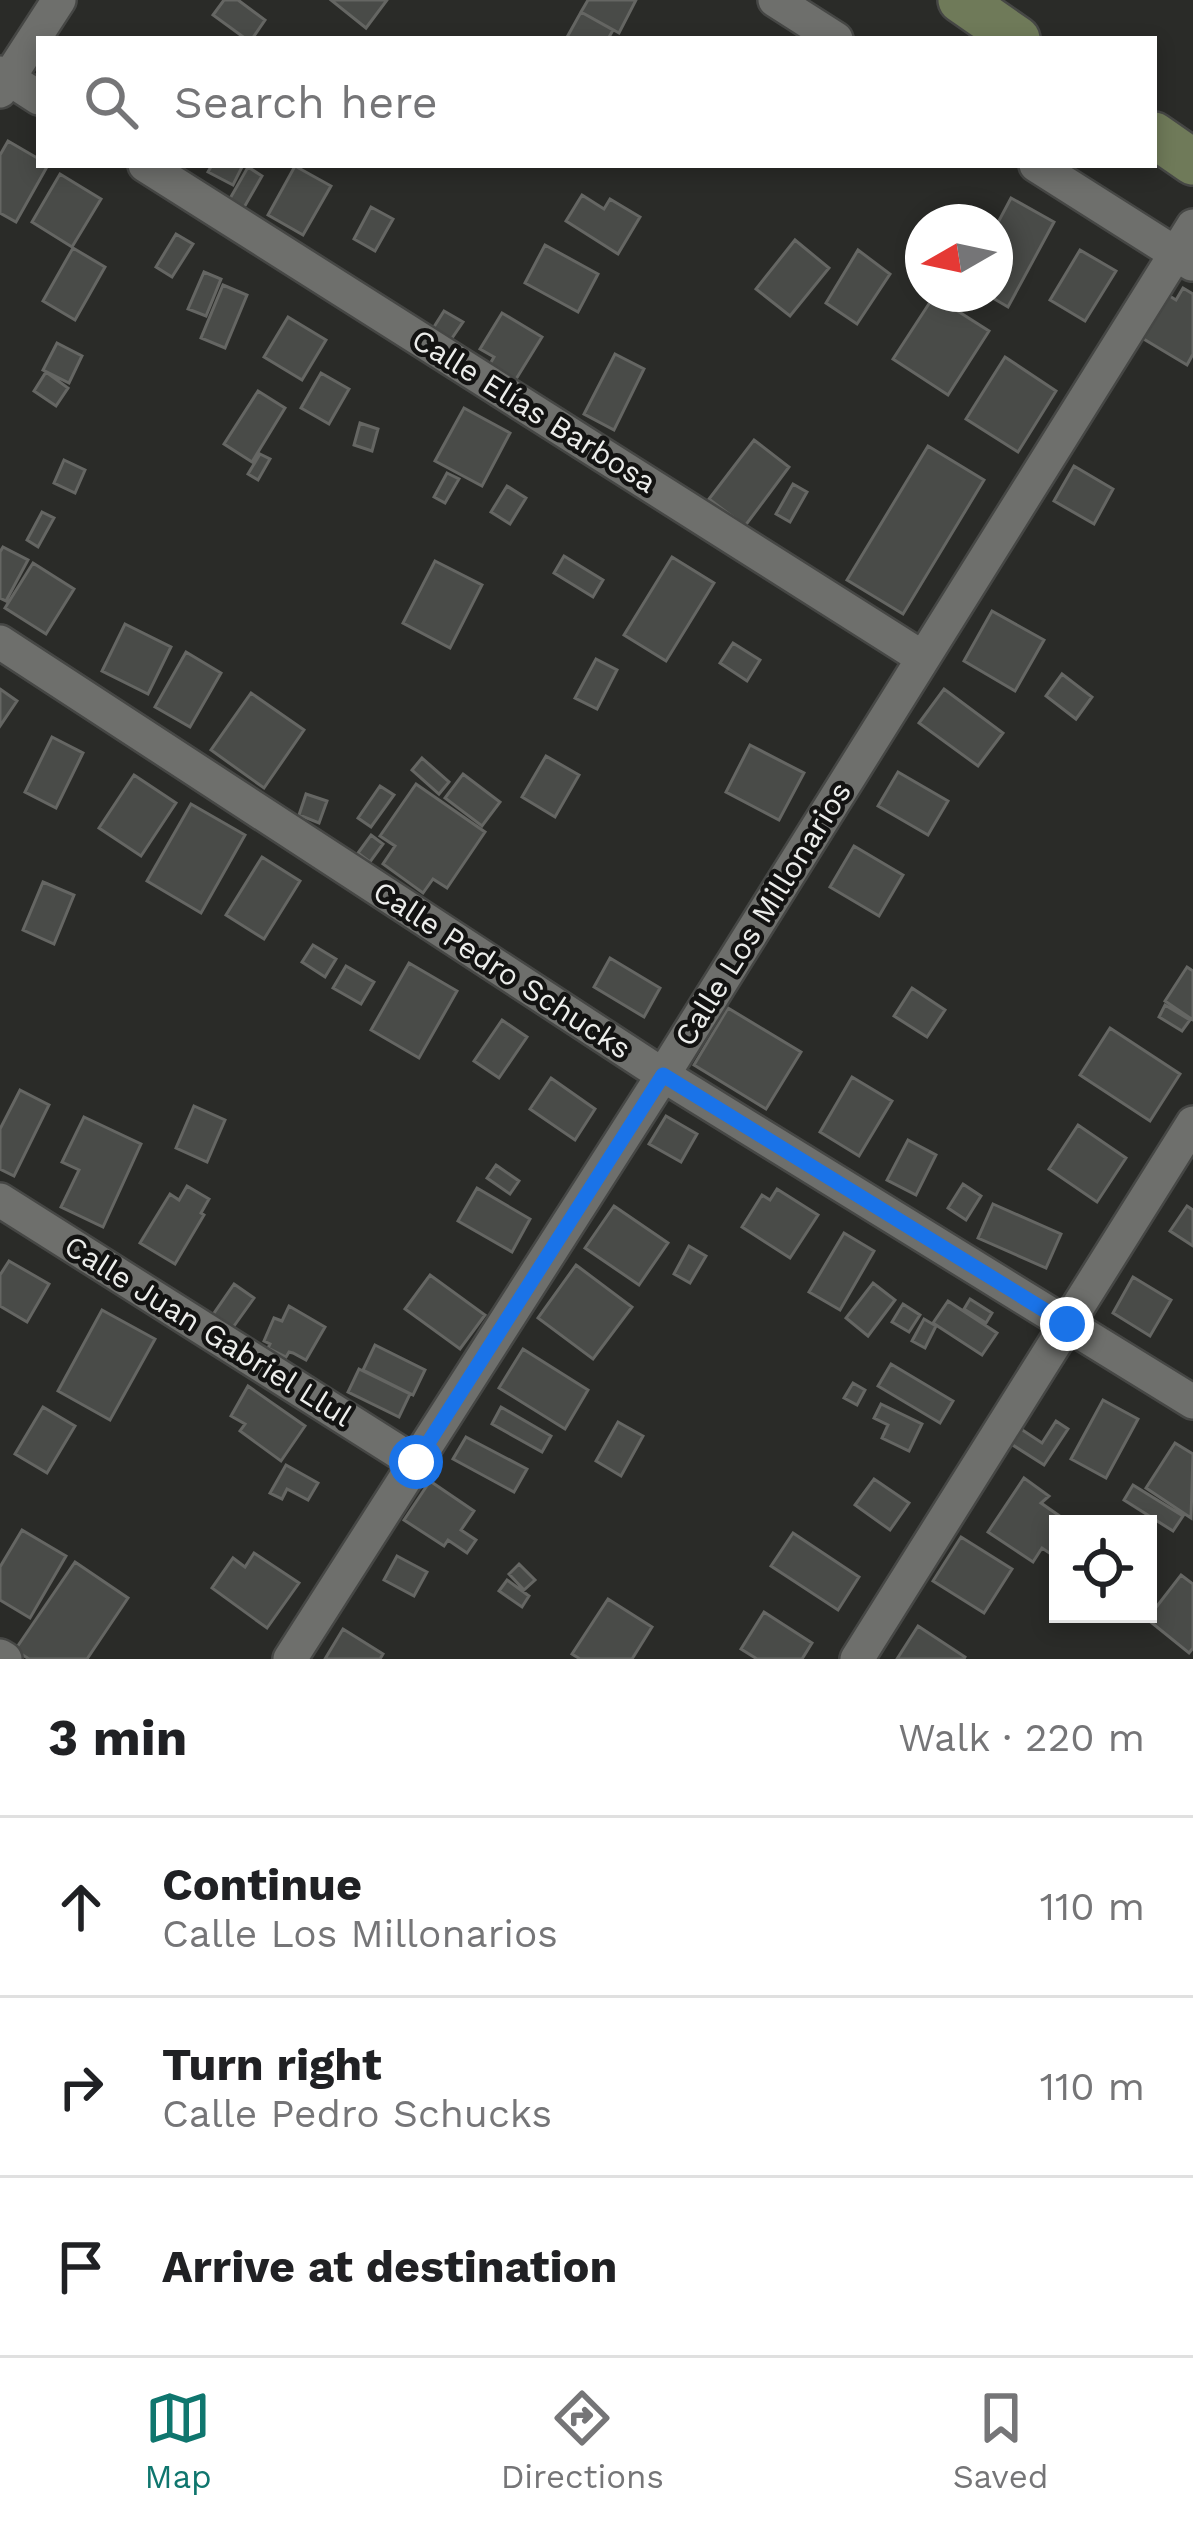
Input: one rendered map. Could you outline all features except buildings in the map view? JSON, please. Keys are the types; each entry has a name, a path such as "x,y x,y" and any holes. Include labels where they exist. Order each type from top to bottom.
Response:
{"street":[{"path":"36,97 3,81 59,0"},
{"path":"775,0 831,36"},
{"path":"961,0 1013,36"},
{"path":"1157,137 1193,162"},
{"name":"Calle Elías Barbosa","path":"150,168 923,658"},
{"path":"1041,168 1188,249"},
{"name":"Calle Los Millonarios","path":"290,1659 923,658 1188,249"},
{"name":"Calle Pedro Schucks","path":"0,642 663,1075 1193,1402"},
{"path":"857,1659 1193,1124"},
{"name":"Calle Juan Gabriel Llul","path":"0,1200 416,1462"}],"route":[{"path":"416,1462 663,1075 1067,1324"}]}
